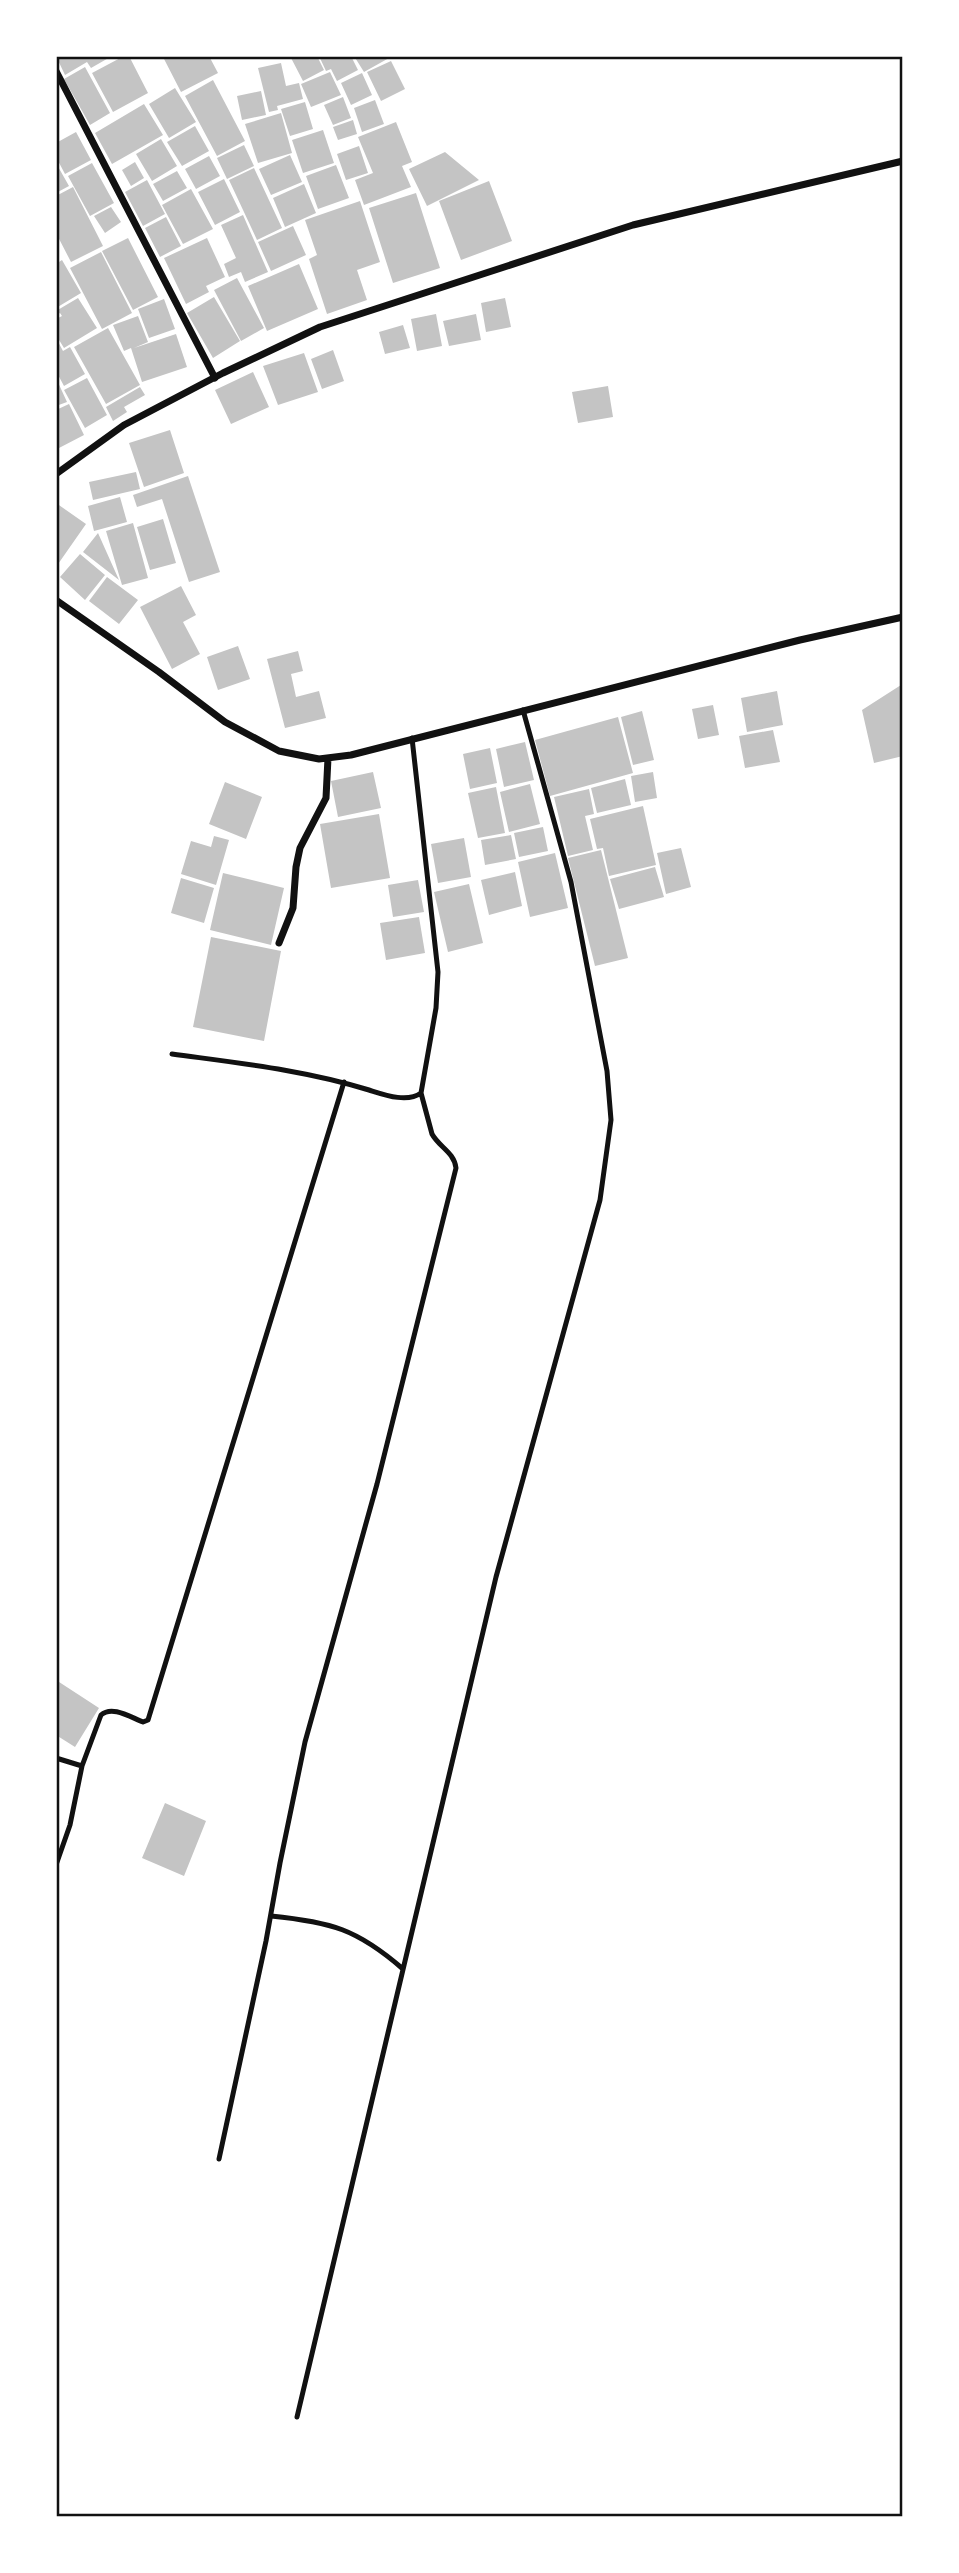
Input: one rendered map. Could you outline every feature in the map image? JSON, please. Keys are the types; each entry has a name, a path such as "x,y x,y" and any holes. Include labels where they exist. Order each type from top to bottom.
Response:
{"street":[{"path":"56,71 215,378"},
{"path":"56,474 124,425 320,327 633,225 903,161"},
{"path":"56,600 225,722 279,751 319,759 903,617"},
{"path":"279,943 293,908 300,848 326,798 328,758"}],"lane":[{"path":"297,2417 496,1577 600,1200 611,1120 607,1071 571,882 523,710"},
{"path":"219,2159 305,1742 377,1484 456,1168 455,1159 432,1134 421,1093 436,1008 438,972 412,738"},
{"path":"172,1054 298,1072 407,1098 421,1093"},
{"path":"56,1865 70,1825 82,1766 100,1715 113,1711 143,1722 148,1720 344,1082"},
{"path":"56,1758 82,1766"},
{"path":"271,1916 329,1924 375,1945 403,1969"}],"building":[{"path":"56,56 112,56 91,68 87,62 65,75"},
{"path":"129,56 148,93 113,112 92,73"},
{"path":"209,56 218,73 181,92 163,57"},
{"path":"290,56 317,56 324,70 303,81"},
{"path":"319,56 351,56 358,70 337,81 331,69 326,71"},
{"path":"354,56 387,56 389,58 364,72"},
{"path":"391,61 405,89 381,101 367,72"},
{"path":"281,63 286,86 299,83 303,99 277,106 278,110 269,112 258,68"},
{"path":"85,67 110,113 90,125 64,79"},
{"path":"330,72 341,95 311,107 301,84"},
{"path":"362,73 372,95 351,105 341,83"},
{"path":"213,80 245,141 217,156 185,96"},
{"path":"175,88 196,122 169,138 149,104"},
{"path":"261,91 266,115 242,120 237,96"},
{"path":"343,97 351,118 333,125 324,105"},
{"path":"375,100 384,124 362,132 354,108"},
{"path":"305,102 313,129 290,136 281,109"},
{"path":"144,104 163,135 112,164 95,133"},
{"path":"281,113 292,153 258,163 245,124"},
{"path":"353,120 357,134 338,140 333,127"},
{"path":"396,122 412,162 402,166 411,187 364,205 355,180 373,173 358,137"},
{"path":"195,126 209,151 182,166 167,142"},
{"path":"323,130 334,163 303,173 292,140"},
{"path":"76,132 91,160 65,174 56,157 56,143"},
{"path":"161,139 177,166 152,181 136,154"},
{"path":"244,145 254,166 227,179 217,158"},
{"path":"359,146 368,173 346,180 337,154"},
{"path":"445,152 479,180 427,206 409,169"},
{"path":"290,155 302,182 271,195 259,169"},
{"path":"209,156 220,176 196,189 185,169"},
{"path":"135,162 144,178 131,186 122,170"},
{"path":"56,163 69,186 56,193"},
{"path":"92,163 114,203 90,216 68,176"},
{"path":"336,165 349,198 318,209 306,176"},
{"path":"254,168 282,228 257,240 229,180"},
{"path":"177,171 187,188 163,201 153,184"},
{"path":"224,179 240,212 215,225 198,192"},
{"path":"147,180 165,214 143,226 125,192"},
{"path":"489,181 512,241 461,260 439,201"},
{"path":"304,184 316,213 285,227 273,198"},
{"path":"73,187 103,246 71,262 56,233 56,196"},
{"path":"191,189 213,229 183,244 162,205"},
{"path":"416,193 440,268 393,283 369,208"},
{"path":"360,201 380,262 357,270 367,300 327,314 309,259 317,255 305,220"},
{"path":"111,207 121,222 105,233 94,216"},
{"path":"243,215 268,272 245,282 241,272 229,277 224,264 236,258 221,225"},
{"path":"166,217 181,246 160,257 145,228"},
{"path":"293,226 306,255 271,271 258,242"},
{"path":"128,238 158,297 133,310 102,251"},
{"path":"207,238 225,277 206,286 209,292 186,304 164,258"},
{"path":"101,252 132,313 102,329 70,268"},
{"path":"62,260 81,293 56,308 56,264"},
{"path":"299,264 318,309 267,331 248,286"},
{"path":"237,278 264,328 241,341 214,290"},
{"path":"214,297 240,341 213,358 187,313"},
{"path":"78,298 97,328 64,348 56,335 56,319 62,316 60,313 56,315 56,311"},
{"path":"505,298 511,327 486,332 481,303"},
{"path":"164,299 175,329 149,338 138,309"},
{"path":"436,314 442,346 417,351 411,319"},
{"path":"476,314 481,340 449,346 443,321"},
{"path":"138,316 148,342 134,348 176,334 187,367 142,382 131,348 124,351 113,325"},
{"path":"403,325 410,348 385,354 379,332"},
{"path":"108,328 140,385 106,404 74,347"},
{"path":"56,338 63,351 70,347 85,374 64,386 56,371"},
{"path":"333,350 344,381 322,389 311,359"},
{"path":"304,353 318,392 278,405 263,366"},
{"path":"253,372 269,407 231,424 215,390"},
{"path":"56,378 67,402 56,406"},
{"path":"87,378 107,415 85,428 64,390"},
{"path":"608,386 613,417 578,423 572,392"},
{"path":"140,387 145,395 124,407 127,412 113,421 106,407"},
{"path":"69,404 84,435 59,448 56,441 56,410"},
{"path":"170,430 184,473 144,487 129,443"},
{"path":"136,472 140,489 93,500 89,482"},
{"path":"188,476 220,572 189,582 162,499 137,507 133,495"},
{"path":"120,497 127,522 94,531 88,506"},
{"path":"56,503 86,524 56,567"},
{"path":"163,519 176,563 150,570 137,527"},
{"path":"133,523 148,578 122,585 106,531"},
{"path":"98,533 119,580 83,552"},
{"path":"80,554 105,575 85,600 60,577"},
{"path":"107,577 138,600 119,624 89,601"},
{"path":"181,586 196,615 183,622 200,654 172,669 140,607"},
{"path":"238,646 250,679 218,690 207,657"},
{"path":"298,651 303,671 291,674 296,697 319,691 326,718 285,728 267,659"},
{"path":"901,685 903,756 874,763 862,710"},
{"path":"777,691 783,725 747,732 741,698"},
{"path":"713,705 719,735 698,739 692,709"},
{"path":"642,711 654,760 633,765 621,717"},
{"path":"618,717 633,773 550,796 535,740"},
{"path":"773,730 780,762 745,768 739,736"},
{"path":"525,742 534,780 504,787 496,749"},
{"path":"490,748 497,783 470,789 463,754"},
{"path":"373,772 381,808 338,817 331,781"},
{"path":"653,772 657,798 635,802 631,776"},
{"path":"625,779 631,805 597,813 591,788"},
{"path":"225,782 262,797 246,839 209,824"},
{"path":"530,784 540,824 509,832 500,792"},
{"path":"496,787 505,833 478,838 468,793"},
{"path":"589,789 594,814 585,816 593,850 568,856 554,797"},
{"path":"643,806 656,865 609,876 603,848 597,849 590,819"},
{"path":"379,814 390,878 331,888 320,824"},
{"path":"543,827 548,851 519,857 514,833"},
{"path":"511,835 516,859 485,865 481,840"},
{"path":"214,836 229,840 216,885 181,874 191,841 211,847"},
{"path":"464,838 471,877 438,883 431,844"},
{"path":"681,848 691,887 666,894 657,853"},
{"path":"601,850 628,958 595,966 568,858"},
{"path":"555,853 568,908 530,917 518,862"},
{"path":"655,867 664,897 619,909 610,879"},
{"path":"515,872 522,906 489,915 481,880"},
{"path":"223,873 284,888 271,945 210,930"},
{"path":"181,878 214,888 204,923 171,913"},
{"path":"418,880 424,912 393,917 388,885"},
{"path":"469,884 483,943 448,952 434,892"},
{"path":"419,917 425,953 386,960 380,923"},
{"path":"211,937 281,951 264,1041 193,1027"},
{"path":"56,1680 99,1708 75,1747 56,1735"},
{"path":"165,1803 206,1821 184,1876 142,1858"}]}
